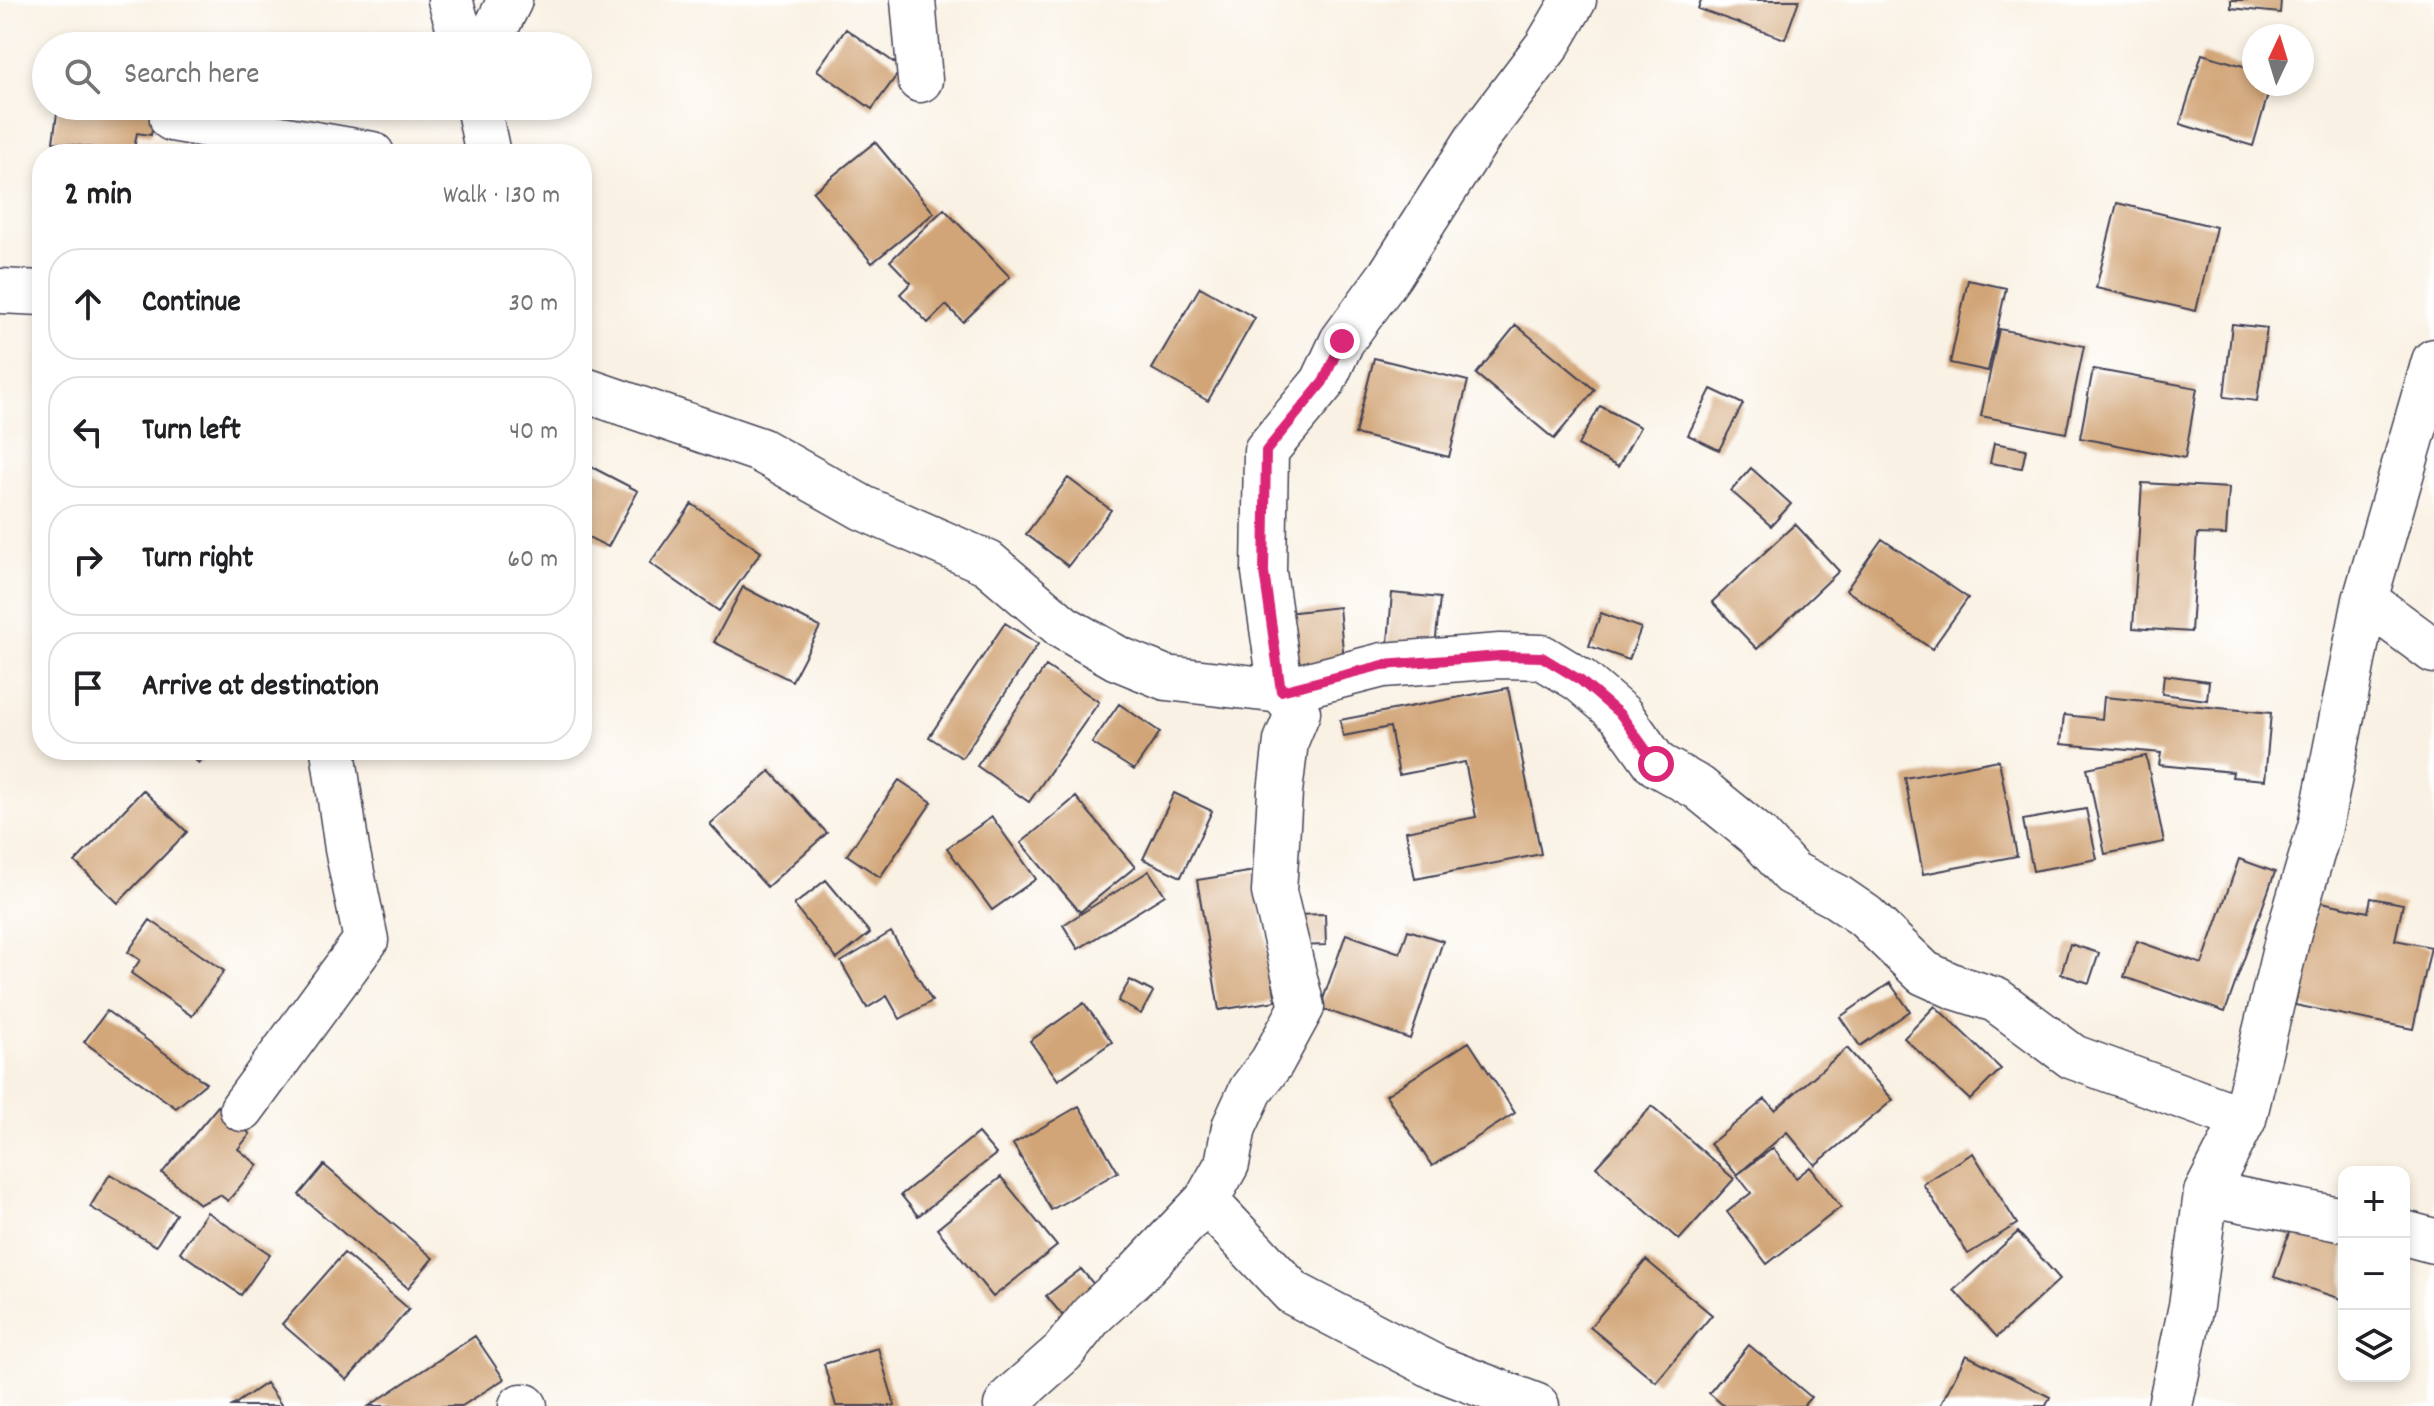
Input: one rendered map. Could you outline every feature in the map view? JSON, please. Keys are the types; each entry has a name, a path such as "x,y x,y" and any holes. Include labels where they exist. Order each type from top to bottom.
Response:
{"street":[{"path":"450,0 460,32"},
{"path":"494,32 510,0"},
{"path":"913,0 920,80"},
{"path":"1006,1406 1063,1352 1092,1315 1137,1274 1206,1201 1227,1164 1234,1127 1251,1090 1272,1062 1302,1007 1274,892 1286,741 1298,712 1281,691 1264,572 1266,451 1323,382 1342,341 1390,275 1481,133 1547,46 1574,0"},
{"path":"178,120 315,144"},
{"path":"481,120 486,144"},
{"path":"0,291 32,293"},
{"path":"2170,1406 2191,1306 2206,1193 2244,1119 2289,932 2320,827 2365,600 2434,361"},
{"path":"592,392 760,450 863,508 988,563 1063,627 1117,658 1166,678 1281,691 1383,665 1500,656 1542,657 1580,680 1621,715 1656,764 1699,788 1758,836 1792,873 1836,896 1865,916 1924,973 1996,1000 2073,1057 2244,1119"},
{"path":"2365,600 2434,651"},
{"path":"242,1109 366,940 347,849 334,760"},
{"path":"2206,1193 2338,1219"},
{"path":"1206,1201 1293,1293 1437,1368 1537,1406"},
{"path":"2410,1235 2434,1241"}],"building":[{"path":"1701,0 1799,0 1785,39 1698,9"},
{"path":"2231,0 2281,0 2280,13 2231,8"},
{"path":"846,29 902,68 872,109 817,70"},
{"path":"2202,54 2242,66 2242,96 2268,96 2253,146 2180,124"},
{"path":"56,120 154,120 151,135 137,133 135,144 53,142"},
{"path":"875,142 934,213 872,263 813,192"},
{"path":"2117,203 2216,227 2196,311 2096,288"},
{"path":"944,209 1010,277 963,322 946,305 928,323 900,294 911,283 890,261"},
{"path":"1968,280 2006,288 1988,371 1950,363"},
{"path":"1200,287 1255,318 1208,401 1152,369"},
{"path":"2232,324 2267,328 2257,401 2224,397"},
{"path":"1516,325 1595,390 1554,439 1476,374"},
{"path":"1999,329 2084,346 2066,433 1981,416"},
{"path":"1374,358 1468,381 1449,457 1355,434"},
{"path":"2093,369 2197,388 2185,458 2080,438"},
{"path":"1711,389 1743,404 1719,450 1688,435"},
{"path":"1600,406 1640,427 1618,467 1578,445"},
{"path":"1994,443 2026,449 2022,468 1990,463"},
{"path":"592,467 638,491 608,547 592,539"},
{"path":"1751,468 1791,504 1771,526 1731,491"},
{"path":"1068,478 1111,510 1068,566 1026,534"},
{"path":"2142,483 2229,488 2226,535 2197,534 2191,632 2133,628"},
{"path":"692,504 761,552 719,611 650,563"},
{"path":"1795,524 1839,571 1757,649 1712,602"},
{"path":"1882,539 1968,598 1932,649 1846,590"},
{"path":"743,587 820,627 792,681 714,642"},
{"path":"1392,593 1440,598 1435,647 1388,643"},
{"path":"1339,607 1344,661 1293,666 1287,613"},
{"path":"1601,613 1641,628 1629,660 1589,646"},
{"path":"1005,623 1038,644 962,758 929,737"},
{"path":"1046,666 1099,702 1029,802 977,766"},
{"path":"2164,675 2209,681 2207,700 2162,694"},
{"path":"1508,688 1541,854 1415,879 1406,831 1476,817 1465,762 1399,775 1390,727 1343,736 1340,720"},
{"path":"2104,697 2271,713 2265,780 2232,777 2233,772 2159,765 2161,753 2061,744 2064,715 2102,719"},
{"path":"1119,704 1160,732 1134,770 1092,743"},
{"path":"2146,756 2164,842 2105,854 2087,768"},
{"path":"1999,760 2017,856 1923,874 1905,778"},
{"path":"770,771 827,833 767,887 710,824"},
{"path":"899,780 932,802 880,877 847,855"},
{"path":"143,790 187,832 118,903 75,862"},
{"path":"1174,793 1212,811 1181,877 1143,859"},
{"path":"1076,797 1135,867 1080,912 1021,843"},
{"path":"2086,809 2097,859 2033,871 2023,820"},
{"path":"992,817 1036,879 992,910 947,848"},
{"path":"2239,859 2275,872 2225,1012 2124,977 2137,941 2202,964"},
{"path":"1149,871 1165,895 1078,949 1063,925"},
{"path":"1255,871 1276,1001 1219,1010 1197,880"},
{"path":"826,880 870,933 837,959 794,905"},
{"path":"2371,898 2403,904 2395,940 2431,947 2413,1029 2295,1005 2317,901 2368,912"},
{"path":"1325,914 1326,945 1297,946 1297,915"},
{"path":"150,920 224,971 192,1016 131,973 140,960 128,952"},
{"path":"1408,930 1443,941 1410,1039 1320,1008 1346,934 1400,953"},
{"path":"891,932 932,1001 900,1019 887,996 867,1008 841,962"},
{"path":"2070,944 2099,953 2089,983 2061,974"},
{"path":"1130,980 1153,992 1141,1014 1118,1001"},
{"path":"1890,983 1910,1011 1860,1046 1840,1017"},
{"path":"1084,1003 1112,1042 1058,1080 1030,1041"},
{"path":"1935,1006 2001,1069 1970,1100 1904,1038"},
{"path":"107,1011 206,1083 176,1108 84,1042"},
{"path":"1469,1042 1515,1113 1432,1166 1386,1095"},
{"path":"1847,1048 1893,1100 1815,1165 1787,1132 1737,1175 1710,1144 1765,1099 1775,1110"},
{"path":"218,1106 250,1134 238,1149 258,1165 228,1201 220,1195 200,1204 162,1173"},
{"path":"1079,1106 1118,1172 1051,1210 1013,1144"},
{"path":"1652,1106 1734,1179 1679,1240 1596,1167"},
{"path":"978,1133 996,1154 918,1216 901,1195"},
{"path":"1773,1148 1796,1178 1810,1167 1841,1207 1767,1264 1727,1212 1751,1193 1737,1175"},
{"path":"1973,1153 2017,1224 1968,1254 1923,1184"},
{"path":"324,1165 433,1258 408,1288 299,1195"},
{"path":"110,1174 176,1214 156,1246 90,1207"},
{"path":"1001,1177 1057,1246 993,1297 937,1229"},
{"path":"207,1212 270,1254 241,1295 180,1252"},
{"path":"2296,1212 2338,1226 2338,1298 2274,1277"},
{"path":"2018,1232 2060,1279 1997,1337 1954,1290"},
{"path":"344,1253 409,1309 347,1380 282,1324"},
{"path":"1646,1260 1712,1315 1656,1382 1590,1327"},
{"path":"1081,1269 1097,1288 1063,1316 1046,1296"},
{"path":"475,1336 504,1379 462,1406 369,1406"},
{"path":"1749,1345 1811,1397 1803,1406 1724,1406 1709,1393"},
{"path":"878,1348 895,1406 836,1406 824,1364"},
{"path":"1966,1355 2050,1397 2046,1406 1940,1406"},
{"path":"266,1383 282,1406 232,1406"}],"route":[{"path":"1342,341 1323,382 1266,451 1264,572 1281,691 1383,665 1500,656 1542,657 1580,680 1621,715 1656,764"}]}
